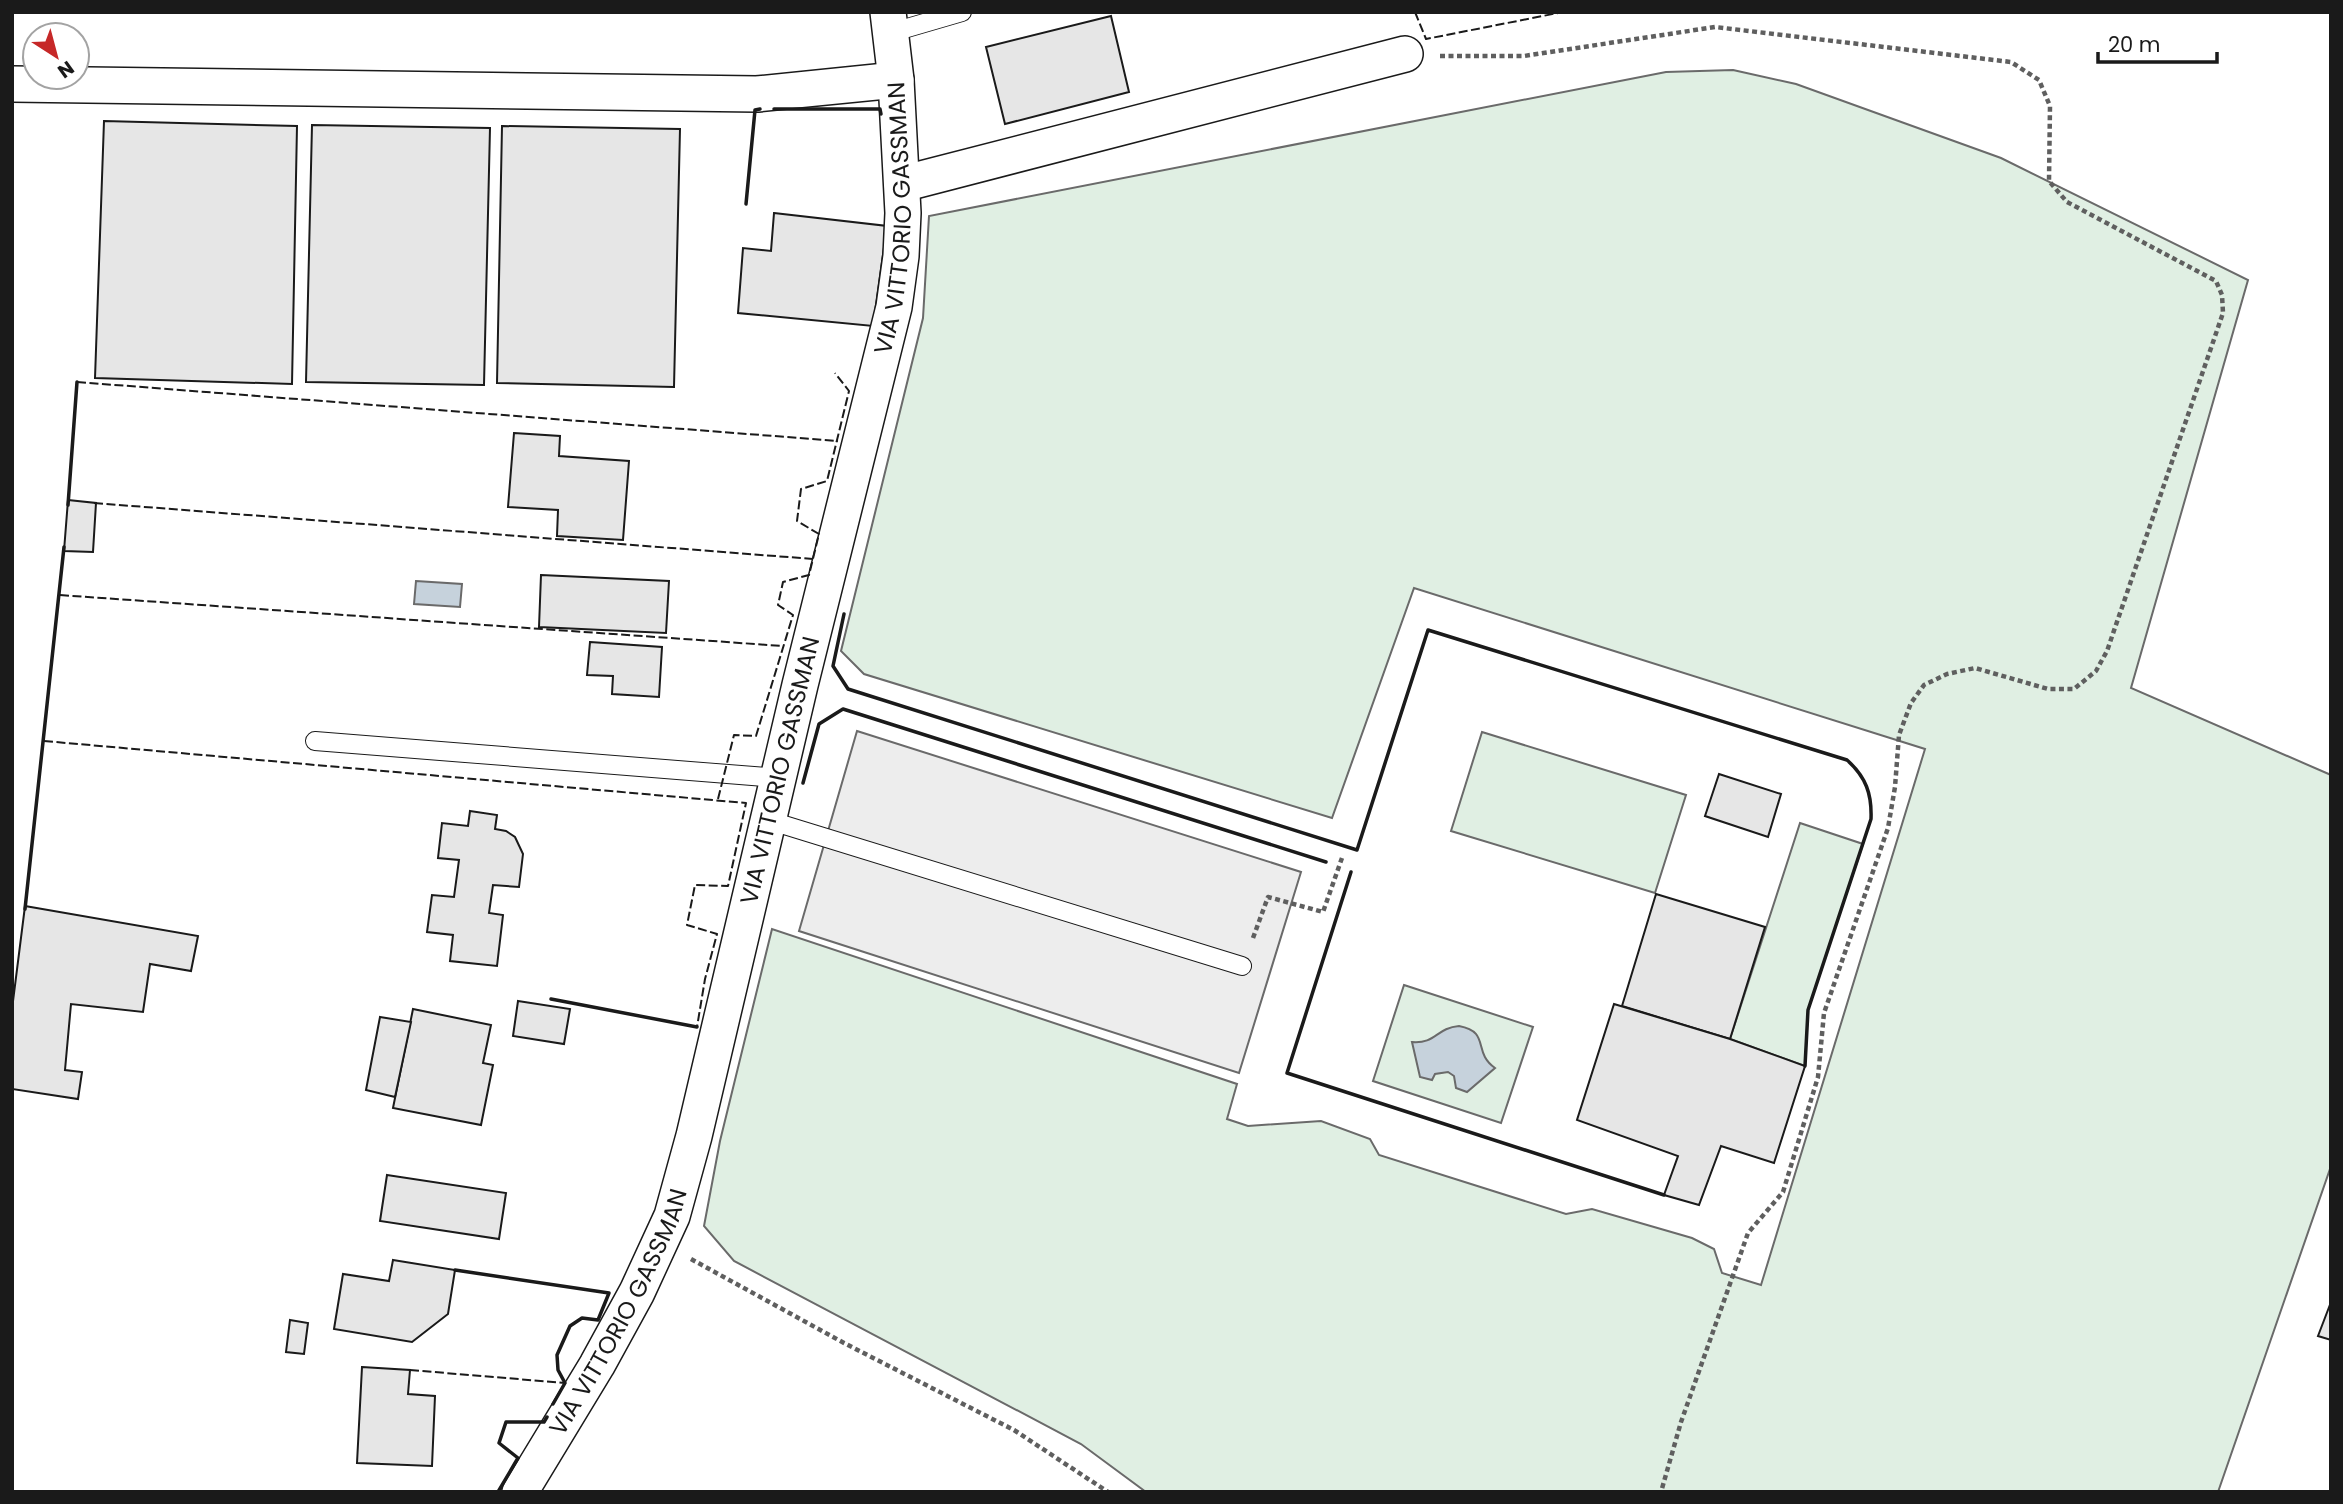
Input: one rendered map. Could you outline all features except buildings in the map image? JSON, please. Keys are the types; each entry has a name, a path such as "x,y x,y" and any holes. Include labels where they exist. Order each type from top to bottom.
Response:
{"street":[{"name":"VIA VITTORIO GASSMAN","path":"520,1492 637,1293 672,1216 694,1136 778,778 894,306 901,256 903,213 896,80 889,23"},
{"path":"902,184 1405,54"},
{"path":"12,84 757,94 896,80"}],"lane":[{"path":"889,23 962,12"},
{"path":"315,741 778,778"},
{"path":"768,820 1242,965"}],"path":[{"path":"1405,54 1456,57 1524,56 1714,27 2011,62 2039,80 2050,106 2049,181 2067,202 2217,281 2222,295 2223,313 2107,651 2096,671 2074,689 2048,689 1975,668 1947,674 1924,685 1910,703 1899,735 1888,828 1824,1013 1818,1077 1783,1192 1748,1233 1682,1422 1661,1492"},
{"path":"1242,965 1268,897 1323,912 1343,855"},
{"path":"660,1241 844,1343 1014,1430 1108,1492"}],"green space":[{"path":"1733,70 1796,84 2001,158 2248,280 2131,688 2331,775 2331,1166 2218,1492 1146,1492 1081,1444 734,1261 704,1226 720,1141 772,929 1237,1084 1227,1119 1248,1126 1321,1121 1370,1139 1379,1155 1566,1214 1592,1209 1692,1238 1714,1249 1722,1273 1761,1285 1925,749 1414,588 1332,818 864,674 841,651 923,318 929,216 1666,72"},
{"path":"1482,732 1686,795 1655,893 1451,831"},
{"path":"1800,823 1863,844 1808,1010 1805,1066 1730,1039"},
{"path":"1404,985 1533,1027 1501,1123 1373,1081"}],"shaded area":[{"path":"416,581 462,584 460,607 414,604"},
{"path":"857,731 1301,872 1239,1073 799,931"},
{"path":"1459,1026 1475,1033 1484,1056 1495,1068 1467,1092 1456,1088 1454,1076 1448,1072 1435,1074 1432,1080 1420,1077 1412,1042 1426,1041 1451,1027"}],"fence":[{"path":"1415,12 1426,39 1563,12"},
{"path":"718,799 734,735 756,736 793,615 778,605 783,582 809,575 819,534 797,521 801,489 827,481 849,391 835,373"},
{"path":"77,382 838,441"},
{"path":"94,503 813,559"},
{"path":"60,595 783,646"},
{"path":"44,741 746,803 728,886 695,885 687,925 717,934 705,979 697,1027"},
{"path":"410,1370 565,1383"}],"wall":[{"path":"746,204 755,110 760,109"},
{"path":"774,109 880,109 881,114"},
{"path":"68,505 77,382"},
{"path":"25,909 64,547"},
{"path":"844,614 833,666 848,689 1357,850 1428,630 1847,760 1866,786 1871,819 1808,1010 1805,1066"},
{"path":"803,783 819,724 843,709 1326,862"},
{"path":"1351,872 1287,1073 1664,1195"},
{"path":"551,999 697,1027"},
{"path":"455,1270 609,1293 598,1320 582,1318 570,1326 557,1355 558,1370 565,1383 553,1404"},
{"path":"498,1492 518,1458 499,1443 506,1422 544,1422 547,1417"}]}
